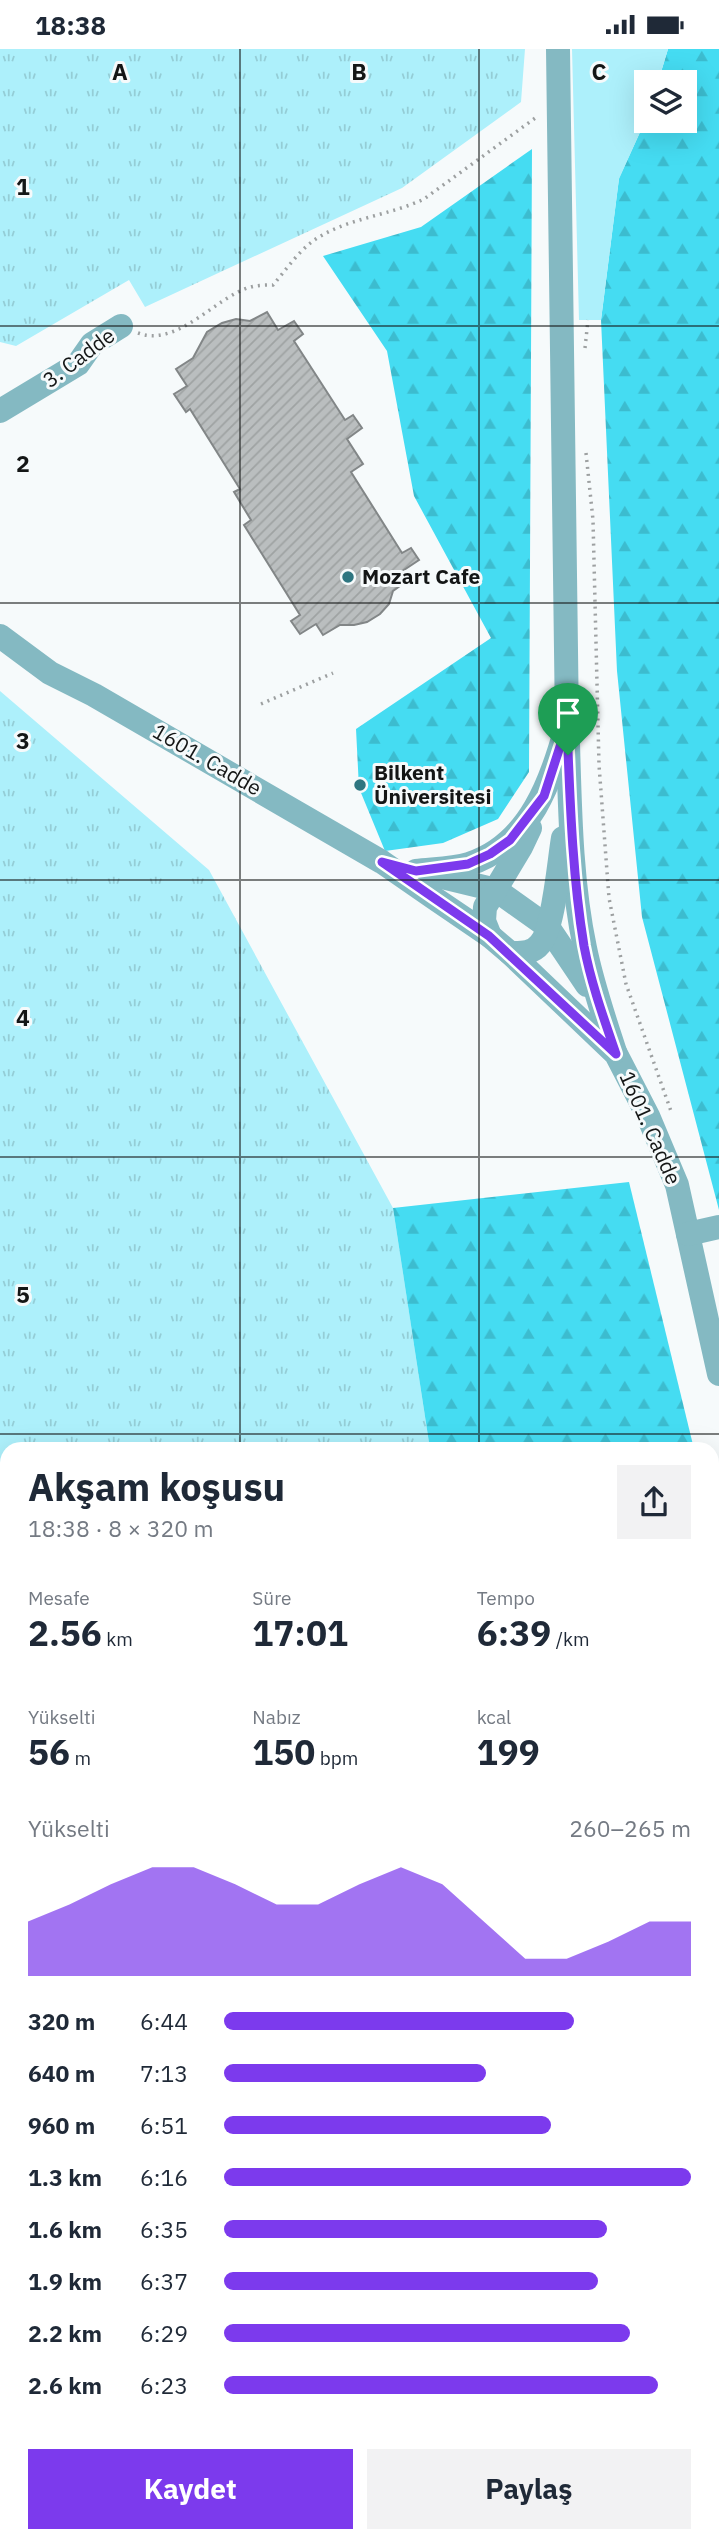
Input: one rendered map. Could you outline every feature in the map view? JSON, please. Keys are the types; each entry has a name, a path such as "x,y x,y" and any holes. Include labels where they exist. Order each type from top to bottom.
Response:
{"street":[{"path":"558,49 570,792 575,871 585,947 598,1001 616,1054"},
{"name":"3. Cadde","path":"0,411 78,364 92,344 121,326"},
{"name":"1601. Cadde","path":"0,621 94,695"},
{"name":"1601. Cadde","path":"0,636 50,673 94,695 382,862 510,953 616,1054 648,1116 677,1185 719,1374"},
{"path":"489,936 484,921 485,907 521,847 544,796 567,725"},
{"path":"510,953 528,953 540,944 548,927 570,792"},
{"path":"416,871 468,864 490,854 510,840 544,796"},
{"path":"382,862 496,890 548,927 598,1001"},
{"path":"688,1234 719,1227"}],"path":[{"path":"121,326 143,335 158,337 179,328 249,287 273,285 317,238 344,226 404,209 424,199 559,100"},
{"path":"584,359 588,320"},
{"path":"586,447 593,520 599,765 609,898 626,984 673,1115"},
{"path":"261,704 333,673"}],"green space":[{"path":"0,49 525,49 521,102 402,188 145,307 129,280 16,346 0,342"},
{"path":"572,49 668,49 662,70 634,70 634,133 640,133 619,179 601,320 579,320"},
{"path":"668,49 719,49 719,1210 642,917 617,671 601,320 619,178 640,133 697,133 697,70 662,70"},
{"path":"532,149 529,772 498,819 443,843 385,851 359,788 356,729 491,638 414,496 387,351 323,256 421,227"},
{"path":"0,691 209,870 393,1208 429,1442 0,1442"},
{"path":"629,1182 692,1442 429,1442 393,1208"}],"building":[{"path":"267,312 278,330 294,321 303,334 294,341 345,420 353,415 362,428 347,439 363,464 351,472 402,553 411,548 419,560 401,572 407,581 393,591 389,604 380,614 367,622 340,625 323,635 316,624 300,634 291,621 300,615 244,525 251,520 234,492 240,489 190,409 186,412 174,394 187,386 176,369 193,358 207,332 222,323 236,319 250,321"}],"place":[{"name":"Mozart Cafe","path":"348,577"},
{"name":"Bilkent Üniversitesi","path":"360,785"}],"route":[{"path":"567,725 568,755 575,871 585,947 598,1001 616,1054 510,953 382,862 416,871 468,864 490,854 510,840 544,796 567,725"}]}
